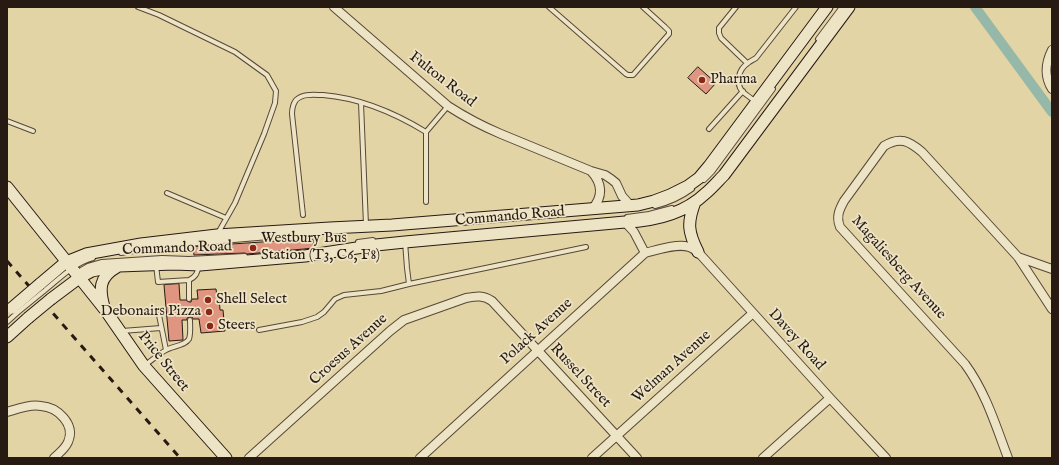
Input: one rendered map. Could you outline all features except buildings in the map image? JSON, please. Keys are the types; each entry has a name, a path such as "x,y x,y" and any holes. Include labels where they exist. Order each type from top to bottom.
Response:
{"main road":[{"name":"Commando Road","path":"72,272 92,271 119,266 200,265 305,256 376,245 624,219 640,221 660,218 681,210 690,202 706,193 728,170 849,7"},
{"name":"Commando Road","path":"72,272 86,254 134,245 217,235 369,228 638,205 654,201 688,186 699,178 710,166 828,10"},
{"name":"Price Street","path":"7,187 72,272 106,311 144,366 226,458"},
{"path":"690,202 690,230 698,252"},
{"path":"106,311 102,300 101,286 105,276 119,266"},
{"path":"7,337 45,292 72,272"},
{"path":"12,312 45,292 72,272"}],"street":[{"name":"Fulton Road","path":"334,7 448,106 487,128 591,171 605,175 616,184 622,196 630,205"},
{"path":"1052,50 1047,62 1046,70 1047,79 1052,90"},
{"name":"Magaliesberg Avenue","path":"1008,458 985,398 973,374 844,232 838,221 840,208 884,146 891,142 904,140 922,152 1018,257 1052,309"},
{"path":"591,171 599,182 600,188 598,200 592,209"},
{"path":"624,219 634,232 645,253"},
{"name":"Davey Road","path":"645,253 682,246 698,252 886,458"},
{"name":"Polack Avenue","path":"420,458 645,253"},
{"path":"1018,257 1052,269"},
{"name":"Croesus Avenue","path":"249,458 404,320 466,298 476,296 485,297"},
{"name":"Russel Street","path":"485,297 492,301 637,458"},
{"name":"Welman Avenue","path":"592,458 753,313"},
{"path":"763,458 830,398"},
{"path":"7,412 39,405 53,409 61,415 66,420 70,429 70,437 64,449 54,458"}],"lane":[{"path":"138,7 159,15 235,52 267,75 276,91 275,103 264,134 235,203 217,235"},
{"path":"549,7 626,74 631,75 633,75 669,34 665,27 643,7"},
{"path":"736,7 719,28 719,34 721,38 747,63"},
{"path":"757,102 742,91 739,85 738,77 741,70 747,63 756,58 796,7"},
{"path":"828,10 833,7"},
{"path":"816,42 842,7"},
{"path":"702,183 712,172 777,83"},
{"path":"709,129 742,91"},
{"path":"303,215 292,114 293,106 296,100 301,96 316,95 348,98 376,107 402,118 426,132"},
{"path":"361,103 369,228 631,210 652,207 665,203 687,193 697,186"},
{"path":"426,202 426,132 448,106"},
{"path":"7,121 33,131"},
{"path":"690,202 690,199 704,189 709,183"},
{"path":"166,193 226,218"},
{"path":"624,219 674,207"},
{"path":"354,243 499,228"},
{"path":"324,233 347,232"},
{"path":"185,244 277,237"},
{"path":"405,242 409,284"},
{"path":"291,252 322,249 349,244"},
{"path":"115,254 170,246"},
{"path":"259,330 302,322 317,317 324,312 335,299 344,295 381,291 586,247"},
{"path":"72,272 89,259 107,255"},
{"path":"72,272 102,262 122,260 162,258 189,259 252,255"},
{"path":"156,265 158,282 189,280 197,274 200,265"},
{"path":"189,280 189,300"},
{"path":"7,322 12,312"},
{"path":"159,315 166,350"},
{"path":"144,366 166,350 188,341 190,337 190,320"},
{"path":"119,331 161,328"}],"waterway":[{"path":"975,7 1052,112"}],"railway":[{"path":"7,261 180,458"}],"place":[{"name":"Pharma","path":"702,80"},
{"name":"Westbury Bus Station (T3, C6, F8)","path":"253,248"},
{"name":"Shell Select","path":"208,300"},
{"name":"Debonairs Pizza","path":"209,312"},
{"name":"Steers","path":"210,326"}]}
